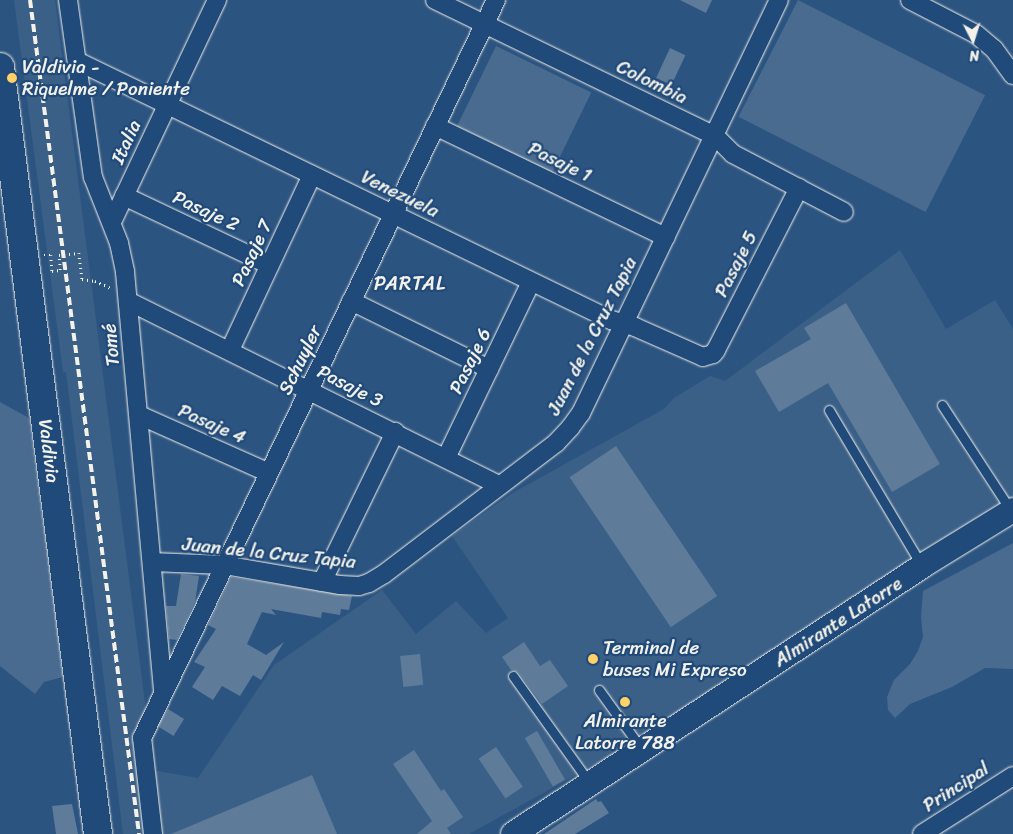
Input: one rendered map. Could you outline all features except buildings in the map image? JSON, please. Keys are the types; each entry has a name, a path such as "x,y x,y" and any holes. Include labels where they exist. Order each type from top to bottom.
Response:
{"main road":[{"name":"Valdivia","path":"0,67 8,189 24,256 98,834"},
{"name":"Almirante Latorre","path":"513,834 922,566 1012,511"}],"street":[{"name":"Tomé","path":"68,0 93,177 112,222 122,255 128,301 164,693"},
{"name":"Italia","path":"112,222 217,0"},
{"name":"Colombia","path":"435,0 715,136 733,154 844,212"},
{"name":"Schuyler","path":"153,834 142,738 496,0"},
{"name":"Juan de la Cruz Tapia","path":"152,562 224,566 350,586 369,583 556,442 581,413 779,0"},
{"path":"910,0 976,34 994,49 1013,75"},
{"name":"Venezuela","path":"77,61 611,320 697,356 708,356"},
{"name":"Pasaje 1","path":"436,126 666,237"},
{"name":"Pasaje 7","path":"230,350 312,175"},
{"name":"Pasaje 5","path":"708,356 716,350 798,188"},
{"name":"Pasaje 2","path":"124,196 270,265"},
{"name":"Pasaje 6","path":"446,458 531,282"},
{"name":"Pasaje 3","path":"128,301 500,485"},
{"path":"351,302 489,369"},
{"name":"Pasaje 4","path":"138,415 269,473"},
{"path":"322,582 395,432"},
{"name":"Principal","path":"922,834 1013,776"}],"lane":[{"path":"942,405 1012,511"},
{"path":"829,410 922,566"},
{"path":"513,676 591,784"},
{"path":"599,690 642,750"}],"path":[{"path":"24,256 51,255 52,271 60,270 59,255 79,253 82,279 95,281 119,291 128,301"}],"shaded area":[{"path":"14,0 55,0 145,703 145,741 151,770 198,778 274,665 382,590 416,634 456,601 486,633 508,618 452,536 511,494 664,409 674,398 710,376 725,381 900,250 946,329 995,300 1013,329 1013,508 679,718 469,834 123,834 66,372 63,372"},
{"path":"798,0 985,95 926,212 739,117"},
{"path":"496,46 591,92 552,172 457,126"},
{"path":"0,402 29,418 63,677 44,682 35,694 0,666"},
{"path":"1013,543 1013,669 985,668 952,687 910,704 895,718 888,710 887,697 894,680 910,664 918,651 923,637 921,617 923,591"}],"railway":[{"path":"30,0 139,834"}],"place":[{"name":"Valdivia - Riquelme / Poniente","path":"12,78"},
{"name":"Terminal de buses Mi Expreso","path":"593,659"},
{"name":"Almirante Latorre 788","path":"625,702"}],"district":[{"name":"PARTAL","path":"410,283"}]}
